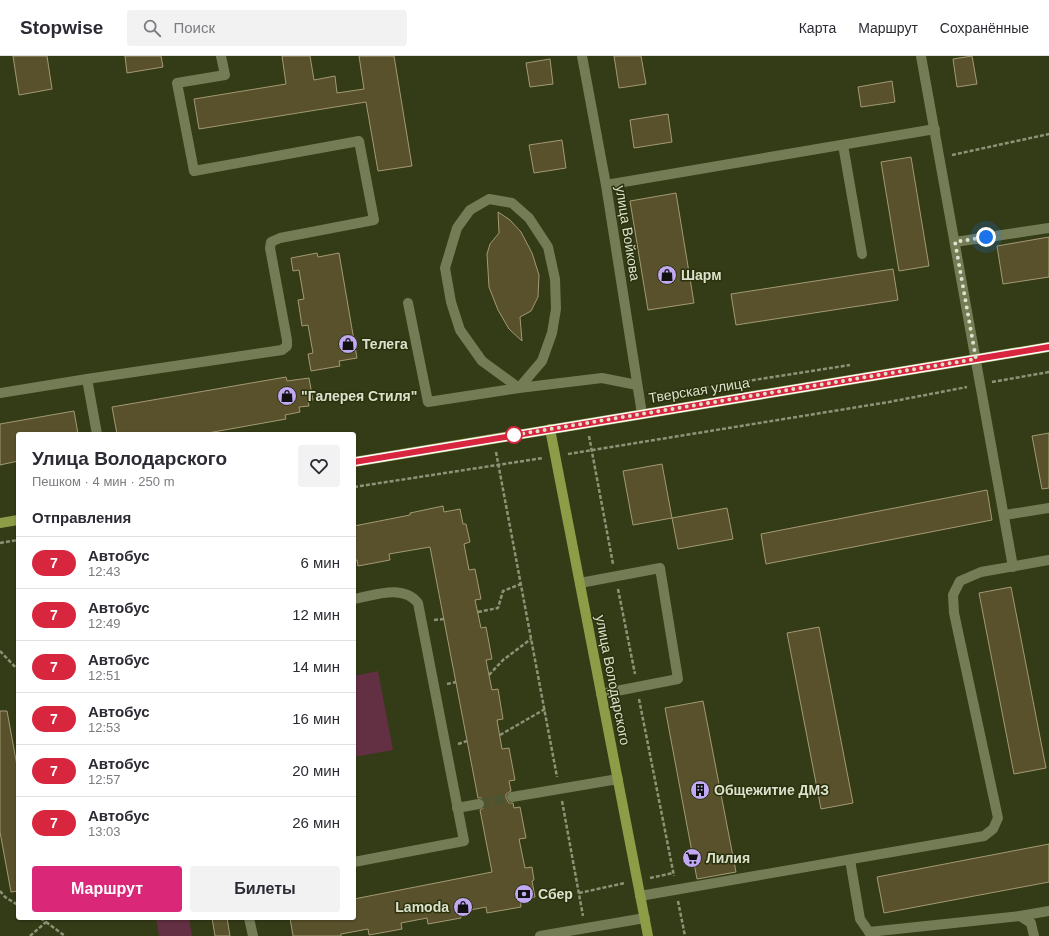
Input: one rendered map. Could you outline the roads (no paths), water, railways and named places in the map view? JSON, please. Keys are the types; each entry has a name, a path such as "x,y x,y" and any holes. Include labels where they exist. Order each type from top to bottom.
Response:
{"main road":[{"name":"Тверская улица","path":"356,462 1049,347"},
{"name":"улица Володарского","path":"550,429 648,936"},
{"path":"0,523 16,520"}],"street":[{"path":"0,393 282,350 287,346 287,340 270,248 271,242 280,238 374,220 359,141 194,171 177,83 225,75 221,56"},
{"name":"улица Войкова","path":"582,56 606,185 642,414"},
{"path":"921,56 1005,515 1013,567"},
{"path":"606,185 935,130"},
{"path":"843,145 862,254"},
{"path":"489,199 512,203 529,218 548,247 555,279 556,308 552,334 542,361 519,388 482,361 460,330 451,302 446,275 445,268 457,228 470,210 489,199"},
{"path":"955,242 1049,228"},
{"path":"408,303 428,402 519,388 602,378 637,385"},
{"path":"87,379 97,432"},
{"path":"1005,515 1049,508"},
{"path":"640,896 984,836 993,829 998,818 954,613 954,595 960,581 981,572 1049,560"},
{"path":"580,583 660,568 678,679 601,694"},
{"path":"356,599 390,592 413,596 418,603 464,841 356,862"},
{"path":"512,798 618,780"},
{"path":"457,808 479,804"},
{"path":"850,860 860,919 869,932 885,936"},
{"path":"869,932 1020,916 1049,911"},
{"path":"1020,916 1031,923 1034,936"},
{"path":"540,936 645,918"},
{"path":"249,920 253,936"}],"tunnel":[{"path":"479,804 512,797"}],"place":[{"name":"Шарм","path":"667,275"},
{"name":"Телега","path":"348,344"},
{"name":"\"Галерея Стиля\"","path":"287,396"},
{"name":"Общежитие ДМЗ","path":"700,790"},
{"name":"Лилия","path":"692,858"},
{"name":"Сбер","path":"524,894"},
{"name":"Lamoda","path":"463,907"}]}
